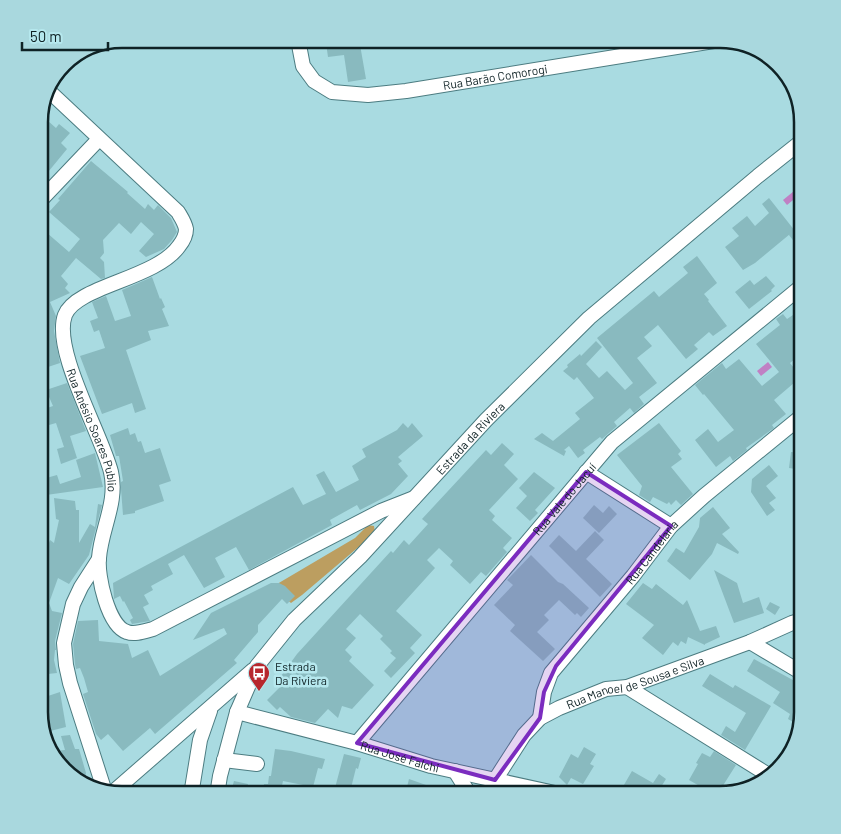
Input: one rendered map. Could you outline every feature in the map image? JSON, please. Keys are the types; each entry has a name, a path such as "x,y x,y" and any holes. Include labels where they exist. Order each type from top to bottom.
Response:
{"street":[{"name":"Rua Barão Comorogi","path":"300,48 303,66 314,81 332,92 368,95 668,48"},
{"path":"48,193 99,139 53,95"},
{"name":"Rua Anésio Soares Publio","path":"99,139 178,212 186,230 184,240 173,255 149,270 87,295 72,305 65,314 62,331 68,358 82,399 104,451 111,474 111,509 98,559 103,591 109,612 118,626 128,633 140,633 168,622 380,511 414,498"},
{"name":"Estrada da Riviera","path":"219,786 238,712 258,666 294,620 360,556 493,414 589,318 758,176 794,148"},
{"name":"Rua Vale do Jacuí","path":"357,743 612,442 794,293"},
{"name":"Rua Candelaria","path":"540,718 544,692 551,673 633,576 670,526 794,423"},
{"path":"586,472 670,526"},
{"path":"98,559 73,604 64,643 70,683 102,784"},
{"name":"Rua Manoel de Sousa e Silva","path":"495,780 524,735 540,718 559,708 606,689 627,687 750,642 794,622"},
{"path":"750,642 794,668"},
{"path":"120,786 210,710 258,666"},
{"path":"627,687 763,772"},
{"path":"192,786 200,740 210,710"},
{"name":"Rua José Falchi","path":"238,712 357,743 431,766 523,786"},
{"path":"224,760 257,764"},
{"path":"455,771 464,786"}],"highlighted area":[{"path":"586,472 671,526 556,666 544,692 540,718 495,780 357,743 474,603"}],"shaded area":[{"path":"794,191 794,199 787,205 783,200"},
{"path":"768,362 772,367 761,376 757,371"},
{"path":"368,525 374,526 375,533 291,603 272,587 355,538"}],"building":[{"path":"327,48 361,48 366,79 348,82 344,55 328,57"},
{"path":"48,121 56,128 59,124 70,133 61,143 67,149 48,172"},
{"path":"91,161 145,209 148,204 154,210 158,205 171,218 177,232 164,249 146,257 139,251 154,234 141,222 131,234 119,223 103,240 104,253 100,258 104,262 105,278 101,279 76,258 61,276 68,284 65,288 70,293 50,302 56,316 54,331 60,363 48,367 48,234 69,252 80,239 49,212 60,200 58,199"},
{"path":"769,198 794,230 794,242 790,234 755,263 743,270 725,247 739,236 732,228 747,216 755,226 769,213 762,204"},
{"path":"697,256 717,283 704,294 727,326 713,336 709,332 694,345 698,349 686,359 658,325 644,337 652,346 637,358 657,383 639,397 644,404 634,413 630,408 614,422 617,426 602,439 600,437 583,450 585,453 578,458 569,446 564,450 566,451 564,456 534,439 542,433 553,441 580,419 575,413 594,398 577,377 574,380 563,371 568,367 567,365 580,354 581,356 596,341 602,347 586,364 599,378 607,371 625,390 633,383 597,338 654,291 659,297 688,273 683,267"},
{"path":"766,276 775,286 772,291 749,309 735,292 750,280 754,285"},
{"path":"152,277 165,307 162,309 169,326 148,331 151,340 126,350 146,409 135,413 132,403 102,414 80,356 105,348 99,330 94,332 90,321 98,318 92,302 106,296 115,321 131,316 122,290"},
{"path":"783,314 787,319 794,314 794,360 790,363 794,368 794,383 774,400 786,414 772,425 774,428 746,448 747,450 733,461 730,456 716,467 695,440 708,429 718,442 734,430 695,385 722,363 726,369 739,359 762,386 779,372 756,344 780,325 776,319"},
{"path":"67,383 86,431 70,436 77,458 61,464 57,449 64,447 56,423 49,425 48,422 48,408 53,406 48,395 48,389"},
{"path":"403,423 408,428 412,423 423,436 398,457 402,461 398,464 408,476 391,494 360,510 357,505 330,520 332,525 249,570 236,547 215,558 225,577 204,588 184,555 168,564 173,574 151,586 153,590 144,595 149,604 143,607 150,621 132,624 130,620 133,618 124,601 120,596 114,599 113,583 293,487 303,505 326,494 316,475 324,471 336,492 359,480 352,466 366,457 362,449 397,430"},
{"path":"659,423 681,451 678,454 682,459 671,467 693,494 681,505 676,500 671,505 669,502 667,504 653,497 650,502 639,495 642,486 617,455"},
{"path":"128,428 130,435 135,433 138,442 141,441 145,453 160,448 171,481 159,485 164,501 135,511 135,513 123,515 121,482 123,481 119,456 116,456 110,435"},
{"path":"502,443 514,454 504,465 518,479 489,510 495,516 492,520 512,538 503,548 507,552 486,576 481,572 470,584 450,565 453,561 439,548 427,560 435,568 396,611 422,635 410,648 415,653 391,678 384,671 396,658 380,639 383,636 360,614 346,629 356,638 345,650 352,657 349,661 374,685 352,709 342,706 338,718 328,709 315,723 291,717 280,707 277,710 267,700 280,687 276,683 297,654 391,551 393,553 404,540 409,545 428,524 422,519 486,450 491,455"},
{"path":"791,452 794,452 794,469 789,468"},
{"path":"95,453 103,487 48,495 48,478 57,475 60,484 81,477 76,460"},
{"path":"769,465 778,476 766,486 776,498 769,503 775,510 767,516 751,492 752,479"},
{"path":"534,472 555,488 535,510 538,513 530,521 516,508 527,496 519,488"},
{"path":"54,498 75,501 76,510 79,510 79,543 90,524 95,527 98,504 102,505 89,555 69,584 58,578 49,603 52,611 62,613 55,641 54,660 57,673 48,674 48,545 50,540 54,543 59,520 56,519"},
{"path":"594,505 603,513 609,506 617,514 599,533 583,518"},
{"path":"713,507 730,528 722,534 739,552 738,554 717,543 712,554 690,580 667,561 676,548 684,553 699,527 700,518"},
{"path":"595,531 604,540 586,559 612,584 600,597 549,546 559,535 576,551"},
{"path":"531,555 558,582 563,584 589,608 581,617 577,613 575,615 559,600 544,615 549,620 537,632 555,649 543,661 510,631 515,625 494,605 513,585 507,580"},
{"path":"714,570 737,583 743,603 759,597 764,613 734,623"},
{"path":"271,583 279,583 285,586 295,596 287,604 282,599 258,625 258,632 234,660 237,663 155,734 150,728 123,751 108,734 101,740 96,734 83,694 88,692 84,678 80,668 76,669 75,664 73,644 78,621 98,620 99,641 128,644 132,658 148,650 160,676 227,634 224,628 193,640 211,613"},
{"path":"643,583 652,589 656,584 683,605 687,600 700,631 716,626 720,637 705,645 688,637 686,644 681,641 678,646 673,642 663,655 642,638 654,625 626,604"},
{"path":"770,602 780,607 775,615 766,609"},
{"path":"754,659 794,681 793,722 788,719 790,714 773,703 780,692 747,671"},
{"path":"710,674 733,688 735,685 771,706 745,750 721,735 726,726 735,732 746,713 702,686"},
{"path":"60,692 66,727 50,731 48,696"},
{"path":"70,735 75,749 79,749 85,777 76,771 58,751 65,750 61,736"},
{"path":"584,747 596,754 590,764 594,766 583,784 571,778 567,785 559,777 571,754 578,758"},
{"path":"275,749 325,759 322,769 318,768 313,786 283,781 282,786 264,786 264,784 268,784 269,776 271,776"},
{"path":"714,751 736,765 723,786 700,786 689,780 702,753 710,757"},
{"path":"344,754 361,758 358,769 356,768 352,786 336,786"},
{"path":"632,771 653,783 659,774 666,779 662,786 623,786"},
{"path":"409,779 426,785 426,786 407,786"},
{"path":"234,781 248,784 247,786 233,786"}],"place":[{"name":"Estrada Da Riviera","path":"259,692"}]}
